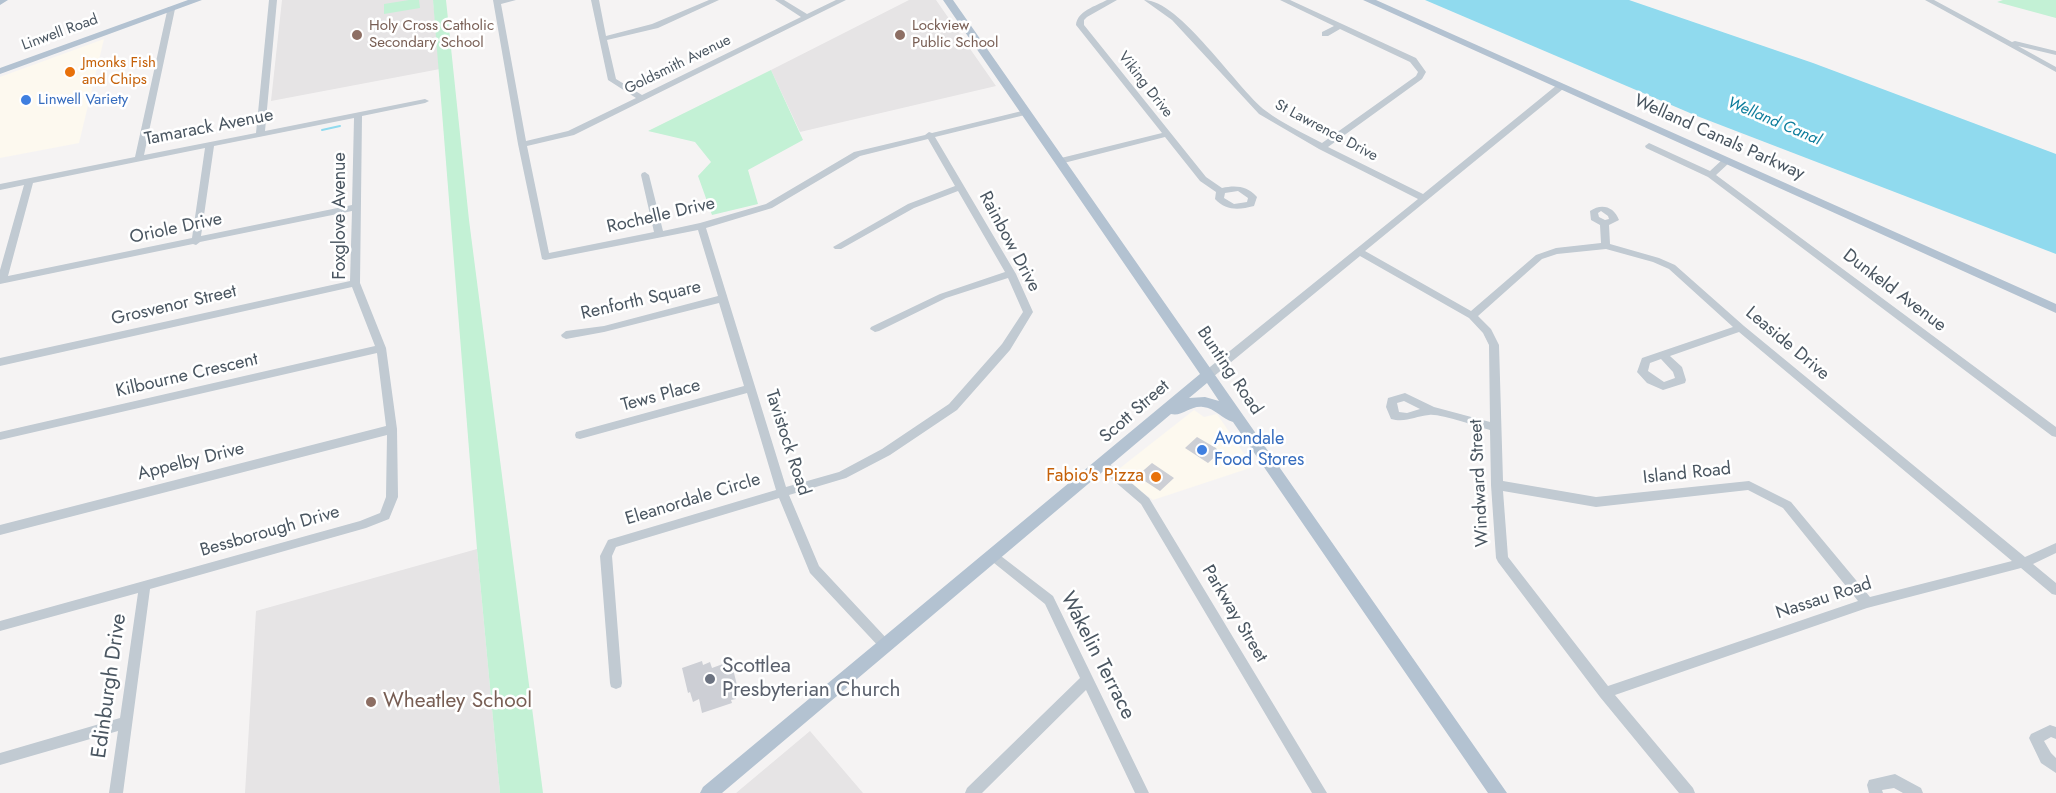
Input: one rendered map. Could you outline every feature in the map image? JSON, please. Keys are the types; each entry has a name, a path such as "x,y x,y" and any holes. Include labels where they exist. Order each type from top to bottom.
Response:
{"main road":[{"name":"Bunting Road","path":"948,0 1498,793"},
{"name":"Welland Canals Parkway","path":"1368,0 2056,309"},
{"name":"Linwell Road","path":"0,71 189,1"},
{"name":"Scott Street","path":"709,793 1209,374"},
{"path":"1152,423 1186,403 1199,401 1210,402 1240,422"}],"street":[{"path":"260,135 273,0"},
{"path":"497,1 512,0"},
{"path":"595,0 612,80 642,98"},
{"path":"604,39 655,26 714,0"},
{"path":"779,0 806,17"},
{"name":"Goldsmith Avenue","path":"522,144 571,133 842,0"},
{"name":"Viking Drive","path":"1113,0 1084,15 1080,24 1203,179 1221,191"},
{"name":"St Lawrence Drive","path":"1148,0 1175,18 1262,112 1322,147 1424,198"},
{"path":"1284,0 1413,60 1422,72 1419,77 1322,147"},
{"path":"1929,0 2056,70"},
{"name":"Rochelle Drive","path":"497,1 545,257 701,226 769,206 857,154 929,134 1026,112"},
{"path":"139,159 171,9"},
{"path":"1325,34 1339,26"},
{"path":"2000,39 2056,53"},
{"name":"Scott Street","path":"1209,374 1560,87"},
{"name":"Tamarack Avenue","path":"0,187 425,101"},
{"name":"Foxglove Avenue","path":"358,116 356,283 381,348"},
{"name":"Rainbow Drive","path":"782,492 842,475 886,452 953,407 1006,347 1028,312 1011,274 929,134"},
{"path":"1060,161 1167,134"},
{"path":"196,242 210,145"},
{"name":"Dunkeld Avenue","path":"1649,146 1711,175 2056,433"},
{"path":"1711,175 1726,161"},
{"path":"645,175 659,235"},
{"path":"1,281 29,181"},
{"path":"838,247 910,206 961,188"},
{"name":"Oriole Drive","path":"1,281 357,207"},
{"path":"1604,224 1606,246"},
{"name":"Tavistock Road","path":"701,226 782,492 814,569 885,645"},
{"name":"Leaside Drive","path":"1472,316 1539,257 1557,251 1606,246 1656,260 1672,267 1740,328 2056,590"},
{"name":"Windward Street","path":"1360,252 1472,316 1487,331 1494,345 1497,485 1502,558 1605,693 1688,793"},
{"path":"875,329 943,296 1011,274"},
{"name":"Grosvenor Street","path":"0,362 356,283"},
{"name":"Renforth Square","path":"566,335 615,326 724,298"},
{"path":"1663,355 1740,328"},
{"name":"Bessborough Drive","path":"0,626 362,525 385,516 393,497 392,429 381,348"},
{"name":"Kilbourne Crescent","path":"0,436 381,348"},
{"name":"Tews Place","path":"580,435 750,388"},
{"path":"1431,410 1495,427"},
{"name":"Appelby Drive","path":"0,530 392,429"},
{"name":"Parkway Street","path":"1103,465 1145,501 1320,793"},
{"name":"Island Road","path":"1497,485 1596,502 1749,485 1787,505 1867,603"},
{"name":"Eleanordale Circle","path":"616,683 606,556 612,543 782,492"},
{"name":"Nassau Road","path":"1605,693 1867,603 2023,563 2056,548"},
{"name":"Wakelin Terrace","path":"993,556 1048,600 1142,793"},
{"name":"Edinburgh Drive","path":"116,793 146,585"},
{"path":"972,793 1087,680"},
{"path":"0,759 126,723"},
{"path":"2056,734 2050,732 2036,738 2046,758 2056,766"},
{"path":"1876,793 1874,785 1895,781 1916,793"}],"shaded area":[{"name":"Holy Cross Catholic Secondary School","path":"282,0 433,0 440,69 271,101"},
{"name":"Lockview Public School","path":"909,0 936,0 996,86 800,132 771,70"},
{"path":"104,39 79,143 0,158 0,77"},
{"path":"1194,410 1204,417 1217,414 1253,467 1153,500 1115,472"},
{"name":"Wheatley School","path":"477,549 500,793 245,793 256,611"},
{"path":"810,731 863,793 736,793"}],"green space":[{"path":"419,0 420,8 384,14 384,4"},
{"path":"433,0 446,0 469,220 543,793 500,793 477,549"},
{"path":"2056,0 2056,18 1997,2"},
{"path":"771,70 803,140 748,170 758,204 712,215 698,176 711,162 695,142 648,131"}],"water":[{"name":"Welland Canal","path":"1425,0 1629,0 1813,63 2056,154 2056,254 1697,116"}],"building":[{"name":"Avondale Food Stores","path":"1197,437 1216,448 1219,453 1208,463 1185,448"},
{"name":"Fabio's Pizza","path":"1152,463 1174,478 1160,491 1137,476"},
{"name":"Scottlea Presbyterian Church","path":"702,661 703,665 710,662 712,668 731,661 738,689 734,691 736,699 731,700 732,703 702,713 699,699 693,702 690,692 688,693 682,668"}],"waterway":[{"path":"322,130 340,126"}],"place":[{"name":"Holy Cross Catholic Secondary School","path":"357,35"},
{"name":"Lockview Public School","path":"900,35"},
{"name":"Jmonks Fish and Chips","path":"70,72"},
{"name":"Linwell Variety","path":"26,100"},
{"name":"Avondale Food Stores","path":"1202,450"},
{"name":"Fabio's Pizza","path":"1156,477"},
{"name":"Scottlea Presbyterian Church","path":"710,679"},
{"name":"Wheatley School","path":"371,702"}]}
